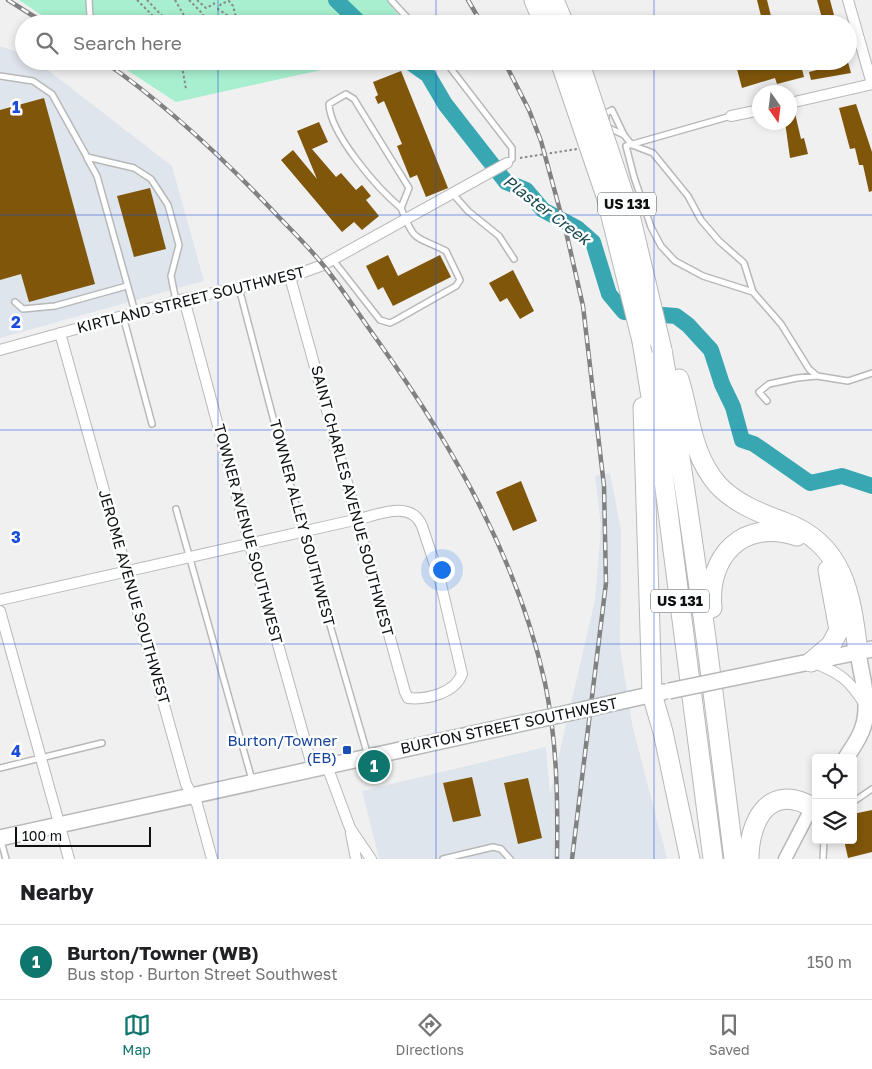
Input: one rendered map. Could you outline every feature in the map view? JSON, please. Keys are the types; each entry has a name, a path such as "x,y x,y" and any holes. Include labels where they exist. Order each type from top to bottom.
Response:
{"highway":[{"path":"534,0 540,15"},
{"path":"554,0 560,15"},
{"name":"US 131","path":"563,70 606,196 643,342 661,456 713,859"},
{"name":"US 131","path":"582,70 629,211 662,350 682,466 707,639 734,859"},
{"path":"643,342 646,519 663,732 690,859"},
{"path":"662,350 679,379 695,444 704,464 718,484 741,503 813,535 823,544 832,557 847,592 865,650"},
{"path":"707,639 713,619 711,597 713,578 722,556 733,544 751,535 768,531 784,532 800,537 818,552 828,570 834,593 839,630 832,645 811,662"},
{"path":"749,859 752,831 760,815 769,805 787,798 812,803"}],"main road":[{"name":"BURTON STREET SOUTHWEST","path":"0,838 368,756 865,650"},
{"path":"848,754 864,726 866,707 865,650"}],"street":[{"path":"848,0 852,15"},
{"path":"797,101 872,84 857,32"},
{"path":"731,116 752,112"},
{"name":"KIRTLAND STREET SOUTHWEST","path":"0,350 180,300 290,277 333,260 510,161"},
{"name":"SAINT CHARLES AVENUE SOUTHWEST","path":"290,277 356,520 405,692 408,698 417,699 450,689 459,682 462,674 440,580 419,518 412,513 400,510 356,520"},
{"name":"TOWNER AVENUE SOUTHWEST","path":"180,300 250,545 320,767 350,828"},
{"name":"JEROME AVENUE SOUTHWEST","path":"60,333 126,572 191,795 198,806 212,859"},
{"path":"0,600 356,520"},
{"path":"0,611 69,859"},
{"path":"811,662 832,670 845,678 866,707"},
{"path":"784,859 812,808"},
{"path":"350,828 356,859"},
{"path":"350,828 371,859"}],"lane":[{"path":"89,0 90,15"},
{"path":"391,0 405,15"},
{"path":"452,70 512,148 510,161"},
{"path":"0,76 33,81 52,94 97,176 135,312"},
{"path":"333,260 380,320 390,323 456,286 460,280 446,251 417,240 405,220 401,208 349,150 330,114 329,104 346,94 354,99 409,188 401,208"},
{"path":"624,135 607,128 606,112 612,110 624,135 632,145 653,153 673,176 701,220 719,241 744,263 753,292 781,324 809,369 817,376"},
{"path":"731,116 626,146 651,227 661,246 675,261 703,276 753,292"},
{"path":"87,157 134,168 151,179 168,205 179,245 171,276 180,300"},
{"path":"453,194 468,211 499,236 514,259"},
{"path":"16,302 23,309 42,308 127,286"},
{"name":"TOWNER ALLEY SOUTHWEST","path":"239,288 303,532 368,756"},
{"path":"123,316 152,424"},
{"path":"767,401 759,392 769,384 817,376 848,381 872,373"},
{"path":"176,509 252,782"},
{"path":"0,768 102,743"},
{"path":"857,799 872,789"},
{"path":"0,838 6,859"},
{"path":"823,859 824,844"},
{"path":"443,859 494,847 501,849 510,859"}],"path":[{"path":"137,0 152,15"},
{"path":"147,0 161,15"},
{"path":"175,0 184,15"},
{"path":"189,0 201,12"},
{"path":"197,0 201,5 210,8 214,4 214,0"},
{"path":"227,15 218,9 221,4 229,1 234,6 236,15"},
{"path":"201,5 202,15"},
{"path":"183,70 186,89"},
{"path":"510,161 579,148"}],"shaded area":[{"path":"0,46 15,51 15,70 48,70 172,166 204,281 0,338"},
{"path":"610,473 621,530 620,647 632,724 667,859 379,859 362,791 546,747 550,794 595,600 601,526 595,476"}],"green space":[{"path":"19,0 387,0 398,15 42,15"},
{"path":"127,70 321,70 176,102"}],"building":[{"path":"757,0 767,0 771,15 761,15"},
{"path":"817,0 830,0 834,15 821,15"},
{"path":"737,70 802,70 804,77 777,84 775,78 742,88"},
{"path":"817,70 850,70 851,73 811,80 809,72"},
{"path":"401,71 448,188 426,197 417,175 410,178 397,146 402,144 384,101 378,104 375,97 378,95 373,82"},
{"path":"44,98 95,284 29,302 21,274 0,280 0,110"},
{"path":"856,104 872,152 872,191 869,192 863,165 859,165 855,148 850,149 839,108"},
{"path":"319,122 328,142 312,149 336,177 341,173 356,190 362,185 371,196 366,200 379,216 362,230 354,222 342,232 281,160 293,150 317,179 297,131"},
{"path":"797,122 801,139 804,138 808,154 790,158 786,130 797,130"},
{"path":"150,188 166,249 134,257 117,196"},
{"path":"388,255 398,276 440,255 451,277 393,306 383,287 378,290 366,266"},
{"path":"513,270 534,311 520,319 507,298 500,302 489,283"},
{"path":"521,481 537,521 513,531 496,492"},
{"path":"472,777 481,816 453,822 443,783"},
{"path":"528,778 542,838 518,844 504,783"},
{"path":"872,810 872,852 848,858 845,844 857,844 857,813"}],"waterway":[{"name":"Plaster Creek","path":"336,0 352,15"},
{"name":"Plaster Creek","path":"421,70 428,75 445,104 506,182 526,190 543,210 577,228 593,242 609,294 624,312 676,316 688,325 711,350 722,384 733,407 742,440 754,444 810,483 842,476 872,486"}],"railway":[{"path":"8,0 32,15"},
{"path":"468,0 477,15"},
{"path":"115,70 149,95 193,133 235,172 312,252 339,285 407,382 457,463 500,548 518,592 533,637 545,683 556,770 557,859"},
{"path":"509,70 529,110 541,141 567,236 583,306 604,486 606,583 572,859"}],"place":[{"name":"Burton/Towner (EB)","path":"347,750"},
{"name":"Burton/Towner (WB)","path":"374,766"}]}
